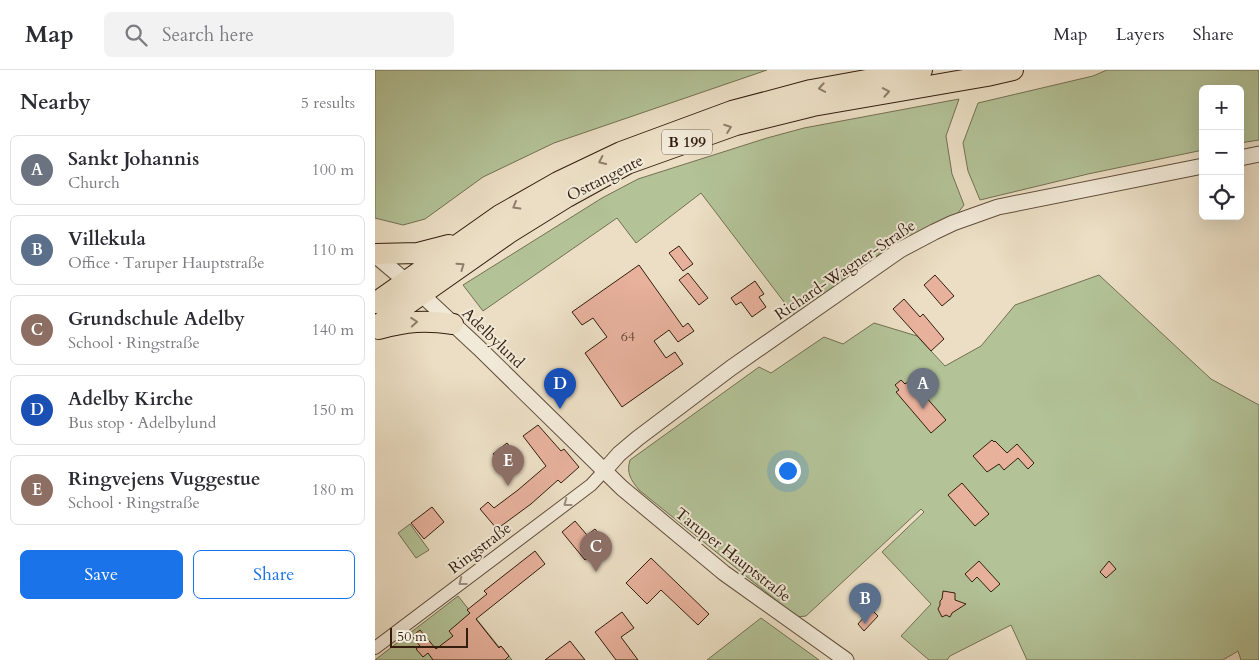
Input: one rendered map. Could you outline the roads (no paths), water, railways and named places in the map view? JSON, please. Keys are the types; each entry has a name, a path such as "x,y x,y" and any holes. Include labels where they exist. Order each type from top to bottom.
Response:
{"main road":[{"name":"Osttangente","path":"375,328 414,288 467,239 500,215 558,182 621,152 732,111 811,90 922,70"},
{"name":"Osttangente","path":"375,303 414,288 567,197 627,164 735,125 813,106 1013,70"},
{"path":"375,255 418,254 467,239"},
{"path":"375,328 408,322 453,324"}],"street":[{"path":"1244,157 1259,154"},
{"name":"Richard-Wagner-Straße","path":"604,471 619,454 638,438 731,368 900,250 934,232 967,218 1021,202 1199,167"},
{"name":"Adelbylund","path":"375,255 453,324 604,471"},
{"name":"Ringstraße","path":"375,648 591,485 604,471"},
{"name":"Taruper Hauptstraße","path":"604,471 724,573 845,660"}],"place":[{"name":"Adelby Kirche","path":"560,409"},
{"name":"Sankt Johannis","path":"923,409"},
{"name":"Ringvejens Vuggestue","path":"508,486"},
{"name":"Grundschule Adelby","path":"596,572"},
{"name":"Villekula","path":"865,624"}]}
